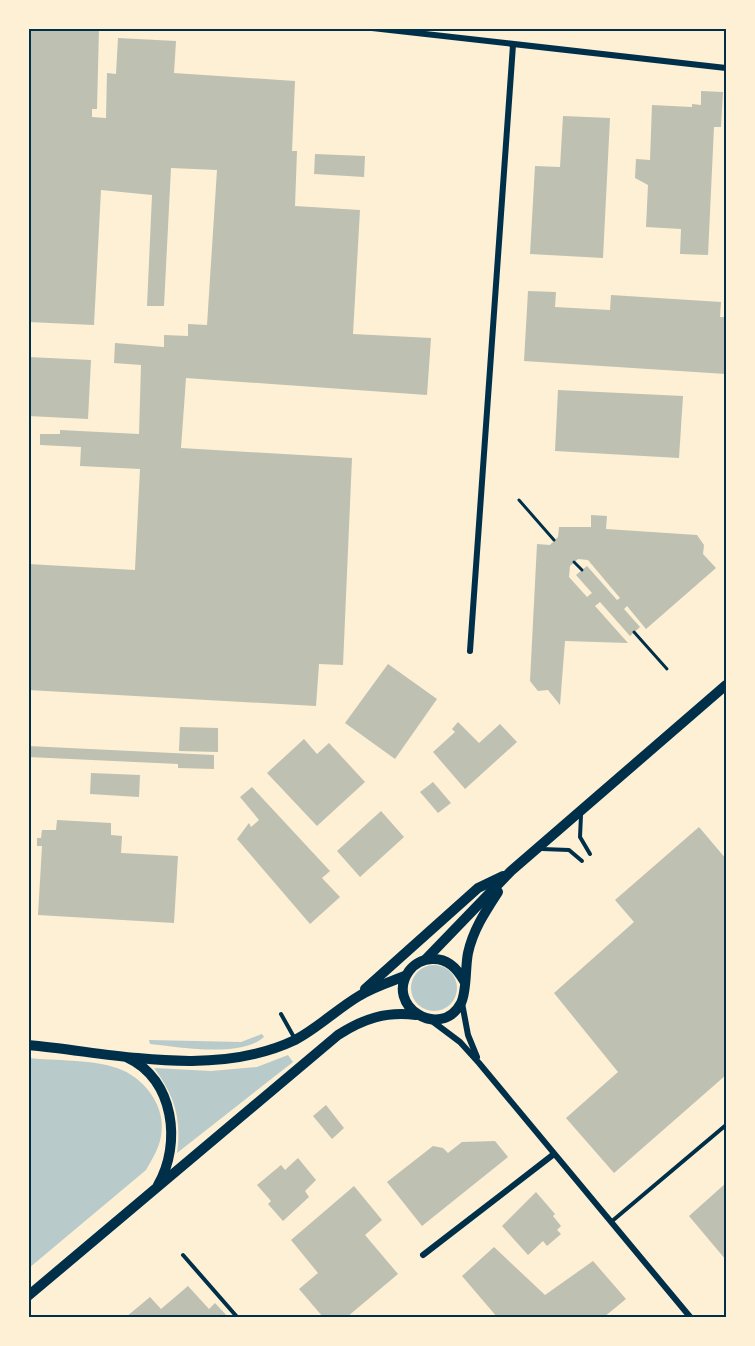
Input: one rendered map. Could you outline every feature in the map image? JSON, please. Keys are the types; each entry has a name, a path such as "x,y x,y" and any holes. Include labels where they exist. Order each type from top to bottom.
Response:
{"main road":[{"path":"359,996 405,976 418,963 426,959 511,871 726,685"},
{"path":"28,1296 338,1035 376,1016 416,1015 431,1020 448,1016 462,1002 475,928 511,871"},
{"path":"28,1045 179,1061 224,1060 264,1052 295,1040 359,996 478,888 511,871"},
{"path":"426,959 445,961 460,972 464,981"},
{"path":"405,976 403,985 405,1001 416,1015"},
{"path":"120,1054 135,1061 150,1074 169,1111 171,1146 163,1177 155,1190"}],"street":[{"path":"372,28 726,68"},
{"path":"470,651 513,45"},
{"path":"462,1002 468,1035 479,1063"},
{"path":"431,1020 460,1042 479,1063 691,1317"},
{"path":"423,1255 554,1155"}],"lane":[{"path":"581,811 580,837 590,854"},
{"path":"536,850 569,850 582,861"},
{"path":"281,1014 295,1040"},
{"path":"611,1222 726,1125"},
{"path":"183,1255 238,1317"}],"path":[{"path":"519,500 554,540"},
{"path":"574,562 582,570"},
{"path":"634,632 667,669"}],"shaded area":[{"path":"434,965 450,972 457,988 450,1004 434,1011 418,1004 411,988 418,972"},
{"path":"262,1034 264,1037 240,1047 209,1050 150,1044 149,1040 241,1042"},
{"path":"288,1055 293,1062 177,1153 178,1129 175,1108 167,1088 154,1068 211,1071 257,1067"},
{"path":"29,1058 96,1063 127,1072 151,1094 157,1104 162,1125 159,1145 146,1170 29,1268"}],"building":[{"path":"28,28 99,28 97,109 92,109 92,117 106,118 107,73 116,74 118,38 176,41 174,73 295,81 292,151 297,151 295,206 360,210 353,334 431,338 427,395 186,378 181,448 352,458 343,665 319,664 316,706 28,690 28,564 135,570 140,469 80,466 81,447 40,445 40,434 60,434 60,430 139,434 141,365 114,363 115,343 164,347 164,335 188,336 188,324 207,325 217,170 171,168 164,306 147,306 152,195 101,190 94,325 28,322"},
{"path":"701,91 723,92 721,127 714,127 708,255 680,254 681,229 646,227 648,185 635,178 636,159 650,160 652,105 692,107 692,104 701,105"},
{"path":"563,116 610,118 603,258 530,254 535,166 560,167"},
{"path":"315,154 365,156 364,177 314,174"},
{"path":"528,291 556,292 555,307 610,310 611,295 721,302 720,317 726,317 726,374 524,361"},
{"path":"28,357 91,360 88,419 28,416"},
{"path":"558,390 683,396 679,458 555,451"},
{"path":"591,515 607,516 606,529 697,535 704,545 703,554 716,568 646,629 627,606 624,609 640,627 630,636 600,602 595,606 628,643 565,641 560,705 548,690 538,691 530,681 537,544 550,545 558,537 559,527 591,527","holes":["578,559 588,560 620,598 617,600 587,566 576,575 592,593 587,597 569,577 570,566"]},
{"path":"388,664 437,699 395,759 345,723"},
{"path":"458,722 479,743 500,724 517,742 465,789 433,752 455,732 452,729"},
{"path":"180,727 218,728 218,752 179,751"},
{"path":"304,739 317,754 329,743 365,782 317,826 267,773"},
{"path":"28,746 214,755 214,769 178,768 178,764 28,757"},
{"path":"91,773 140,775 139,797 90,794"},
{"path":"433,782 451,803 438,813 420,792"},
{"path":"252,787 330,871 322,878 340,897 310,924 237,839 249,823 251,827 259,820 240,797"},
{"path":"381,811 404,837 360,877 337,851"},
{"path":"57,820 111,823 111,835 122,836 121,853 178,856 174,923 38,915 42,846 37,846 37,838 41,838 42,830 56,830"},
{"path":"699,827 726,859 726,1075 614,1173 566,1118 618,1072 554,993 634,922 615,900"},
{"path":"326,1105 344,1128 332,1139 313,1116"},
{"path":"495,1141 508,1157 422,1226 387,1182 433,1146 443,1148 448,1153 462,1142"},
{"path":"298,1158 316,1180 305,1191 309,1197 283,1221 268,1204 271,1201 257,1185 281,1165 285,1170"},
{"path":"726,1183 726,1260 689,1216"},
{"path":"354,1186 382,1220 365,1235 398,1274 347,1317 323,1317 299,1289 318,1273 291,1240"},
{"path":"536,1192 555,1214 553,1216 561,1226 557,1230 561,1234 547,1246 543,1241 528,1255 502,1226"},
{"path":"494,1247 545,1295 593,1261 626,1299 604,1317 497,1317 462,1276"},
{"path":"188,1286 209,1309 215,1303 228,1317 126,1317 150,1297 161,1309"}]}
